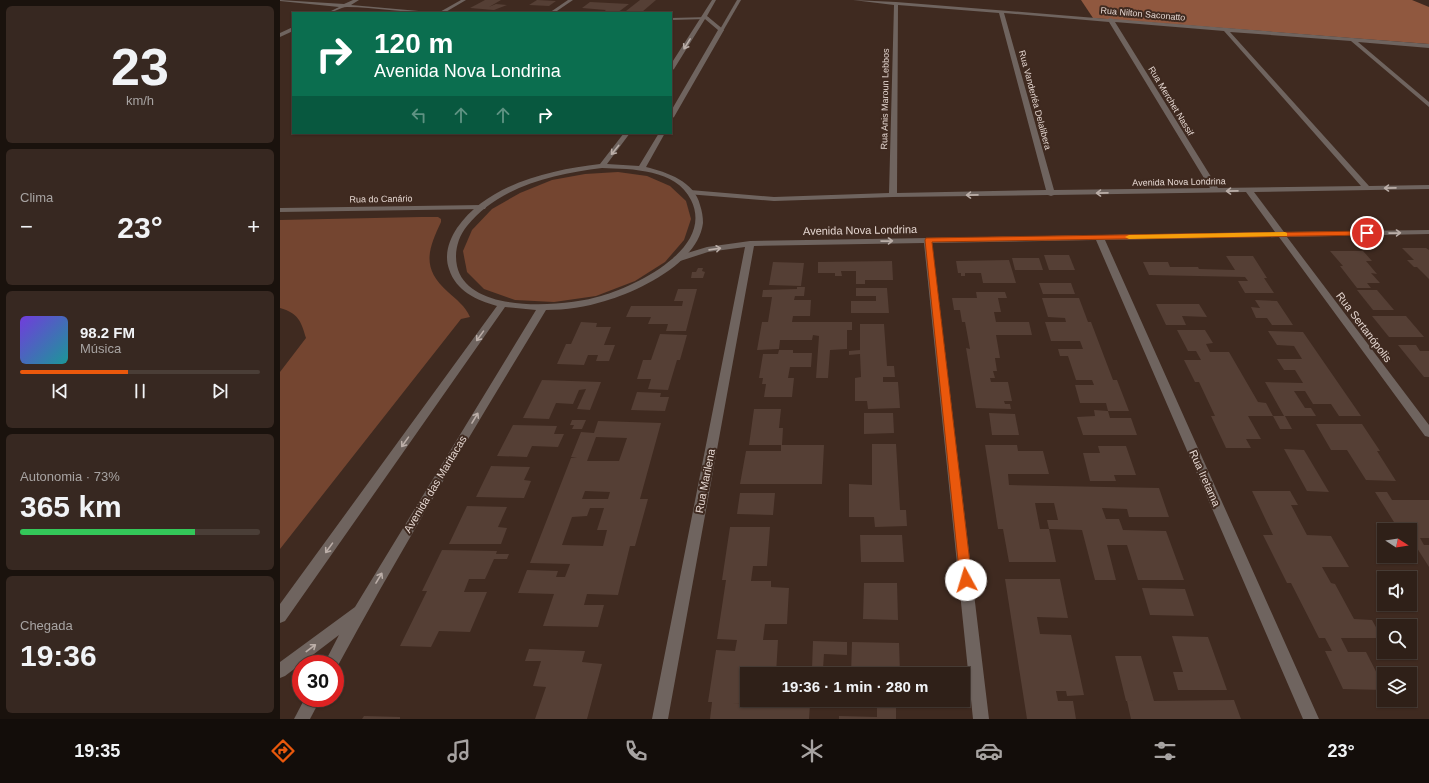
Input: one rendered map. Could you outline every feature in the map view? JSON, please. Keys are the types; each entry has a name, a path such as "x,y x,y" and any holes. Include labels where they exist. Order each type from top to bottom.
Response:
{"street":[{"path":"280,0 418,12"},
{"path":"331,12 357,0"},
{"path":"442,12 464,0"},
{"path":"553,12 571,0"},
{"path":"672,68 705,18 714,0"},
{"path":"672,115 679,98 739,0"},
{"name":"Rua Nilton Saconatto","path":"855,0 1110,19 1429,46"},
{"name":"Rua Anis Maroun Lebbos","path":"893,196 896,3"},
{"name":"Rua Vanderléa Delalibera","path":"1001,11 1051,194"},
{"path":"672,19 705,18 721,30"},
{"name":"Rua Merchet Nassif","path":"1110,19 1216,192"},
{"path":"280,35 292,29"},
{"path":"1226,30 1368,189"},
{"path":"1353,40 1429,105"},
{"path":"602,166 626,134"},
{"path":"642,168 661,134"},
{"path":"602,166 642,168 660,173 677,181 690,192 698,206 699,222 692,240 678,259 656,275 629,290 597,300 564,306 532,308 503,304 479,296 462,285 452,270 450,254 455,238 466,222 482,207 496,197 529,181 565,171 602,166"},
{"name":"Avenida Nova Londrina","path":"690,192 774,199 1429,187"},
{"name":"Rua Sertanópolis","path":"1249,191 1429,433"},
{"name":"Rua do Canário","path":"280,210 482,207"},
{"name":"Avenida Nova Londrina","path":"678,259 707,250 750,244 1429,232"},
{"name":"Rua Iretama","path":"1099,237 1311,719"},
{"path":"928,240 981,719"},
{"name":"Rua Marilena","path":"660,719 750,244"},
{"path":"280,616 503,304"},
{"name":"Avenida das Maritacas","path":"336,655 360,611 543,307"},
{"path":"280,671 360,611"},
{"path":"302,719 308,707"}],"shaded area":[{"path":"1081,0 1412,0 1429,7 1429,44 1093,18"},
{"path":"618,172 647,176 670,186 686,201 691,219 684,240 665,262 635,281 596,296 554,302 515,300 484,289 467,272 463,251 472,230 492,209 520,193 552,180 585,174"},
{"path":"438,217 441,219 430,250 430,267 439,283 463,306 470,317 461,319 280,549 280,372 306,338 298,318 291,312 280,308 280,220"}],"building":[{"path":"485,0 501,0 489,7 496,4 507,5 494,10 470,8"},
{"path":"537,0 556,1 549,6 529,5"},
{"path":"640,0 656,0 642,12 626,11"},
{"path":"590,2 629,4 618,12 603,12 606,10 582,8"},
{"path":"1402,248 1426,248 1429,250 1429,279 1417,267 1414,267 1407,260 1414,260"},
{"path":"1330,251 1363,251 1372,261 1366,261 1377,274 1371,273 1380,283 1367,283 1371,288 1357,288 1340,266 1343,266"},
{"path":"1044,255 1069,255 1075,270 1049,270"},
{"path":"1226,256 1253,256 1267,278 1264,278 1274,293 1245,293 1238,281 1248,281 1245,277 1149,275 1143,262 1168,262 1170,267 1198,267 1199,269 1235,270"},
{"path":"1012,258 1039,258 1043,270 1015,270"},
{"path":"1009,260 1016,283 983,283 981,273 965,273 965,276 961,276 961,273 958,273 956,261"},
{"path":"892,261 893,280 865,280 865,284 856,284 856,271 841,271 842,276 835,276 835,273 818,273 818,262"},
{"path":"773,262 804,263 801,286 769,285"},
{"path":"698,268 703,268 702,271 705,272 703,278 691,278 692,272 696,272"},
{"path":"1039,283 1071,283 1075,294 1043,294"},
{"path":"797,287 805,287 804,296 795,296 794,300 811,300 810,316 793,316 792,322 852,322 852,330 847,330 847,349 830,350 828,378 816,378 819,336 813,335 812,340 780,340 779,349 757,350 762,322 768,322 772,297 762,297 763,290 797,289"},
{"path":"856,288 887,288 889,313 851,313 851,301 876,301 876,296 856,296"},
{"path":"678,289 697,289 686,331 666,331 668,324 648,324 651,317 626,317 631,306 682,306 683,301 674,301"},
{"path":"1357,290 1377,290 1394,310 1373,310"},
{"path":"976,292 1005,292 1007,298 998,298 1001,312 994,312 996,322 1029,322 1032,335 996,335 1000,358 995,358 997,371 993,371 995,378 990,378 991,382 1008,382 1012,401 1004,401 1005,404 1010,404 1011,409 976,408 966,348 970,349 965,322 962,322 960,310 954,310 952,298 977,298"},
{"path":"1042,298 1079,298 1088,322 1091,322 1113,380 1117,380 1129,411 1108,411 1106,403 1080,403 1075,385 1094,385 1092,380 1076,380 1068,356 1060,356 1058,349 1083,349 1080,341 1051,341 1045,322 1066,322 1065,318 1048,317"},
{"path":"1255,300 1277,301 1293,325 1272,325 1267,318 1256,318 1251,307 1260,308"},
{"path":"1156,304 1199,304 1207,317 1182,316 1186,325 1166,325"},
{"path":"1372,316 1406,316 1424,337 1389,337"},
{"path":"581,322 597,323 596,327 611,327 604,345 615,345 609,361 596,361 598,355 588,355 584,365 557,364 566,344 571,344"},
{"path":"860,324 884,324 887,366 894,366 895,377 883,377 883,382 898,382 900,408 868,409 867,401 855,401 855,378 861,377 860,354 849,355 849,351 860,350"},
{"path":"1177,330 1205,330 1213,343 1206,344 1210,352 1229,352 1258,402 1266,403 1273,416 1248,416 1261,439 1246,439 1251,448 1226,448 1211,416 1215,416 1199,382 1195,382 1184,360 1201,360 1196,351 1188,351"},
{"path":"1268,331 1303,332 1361,416 1339,416 1331,404 1313,404 1305,391 1294,391 1305,408 1311,408 1316,416 1284,416 1265,382 1303,383 1295,370 1284,370 1277,359 1302,359 1294,346 1277,345"},
{"path":"660,334 687,335 680,360 677,360 668,390 648,389 651,379 637,379 643,360 651,360"},
{"path":"1398,345 1416,345 1420,351 1429,351 1429,377 1424,377"},
{"path":"779,350 793,350 793,353 812,353 811,367 790,367 788,378 794,378 792,397 764,397 766,384 762,384 763,378 759,378 763,354 778,354"},
{"path":"542,380 601,382 590,410 577,409 586,389 579,390 573,404 556,403 549,419 523,418"},
{"path":"637,392 661,393 660,397 669,397 665,411 631,410"},
{"path":"754,409 781,409 779,428 783,428 782,445 824,445 822,484 740,484 746,451 781,451 781,445 749,445"},
{"path":"1094,410 1108,411 1110,418 1131,418 1137,435 1083,435 1077,417 1095,416"},
{"path":"864,413 893,413 894,433 864,434"},
{"path":"989,413 1015,414 1019,435 992,435"},
{"path":"1273,416 1285,416 1292,429 1280,429"},
{"path":"572,420 586,420 582,429 572,429 574,425 570,425"},
{"path":"598,421 661,423 640,499 648,499 635,546 630,546 618,595 587,594 584,605 604,605 598,627 543,626 554,594 518,593 527,570 558,571 556,577 565,577 570,564 530,563 571,458 577,458 571,457 581,432 594,433","holes":["596,437 627,438 619,461 587,461","585,491 610,492 608,499 582,499","590,508 604,508 597,530 607,530 603,546 562,545 572,517 587,516"]},
{"path":"1316,424 1362,424 1380,451 1377,451 1396,481 1366,480 1347,450 1331,450"},
{"path":"513,425 557,426 554,434 564,434 558,447 532,446 527,457 497,456"},
{"path":"872,444 896,444 900,510 906,510 907,526 875,527 874,517 849,517 849,484 872,485"},
{"path":"985,445 1017,445 1018,451 1043,451 1049,474 1008,474 1009,485 1159,488 1169,517 1129,517 1127,509 1102,508 1106,519 1119,519 1123,530 1166,531 1184,580 1138,580 1127,545 1107,545 1116,580 1095,580 1082,530 1049,529 1056,562 1009,562 1003,529 998,529","holes":["1035,503 1054,503 1058,520 1047,520 1049,529 1040,529"]},
{"path":"1098,446 1126,446 1136,475 1114,475 1116,481 1090,481 1083,453 1100,453"},
{"path":"1284,449 1304,450 1329,492 1307,491"},
{"path":"491,466 530,467 524,480 531,481 524,498 476,497"},
{"path":"1252,491 1290,491 1298,505 1291,505 1307,535 1331,536 1349,567 1322,567 1331,583 1335,584 1354,619 1372,620 1377,629 1377,638 1341,638 1348,652 1366,652 1377,673 1377,690 1343,689 1325,651 1332,651 1325,638 1319,638 1291,583 1287,583 1263,535 1273,535"},
{"path":"1375,492 1387,492 1392,500 1429,500 1429,538 1420,538 1424,545 1429,545 1429,567 1417,548 1417,523 1395,523"},
{"path":"740,493 775,493 773,515 737,514"},
{"path":"467,506 507,507 498,527 507,528 501,544 449,544"},
{"path":"730,527 770,527 767,566 753,566 751,581 771,581 771,587 789,588 787,624 765,624 763,640 778,640 776,667 740,667 740,703 732,703 740,703 740,707 810,707 809,719 710,719 712,702 708,702 716,650 735,651 737,640 717,639 726,580 722,580"},
{"path":"860,535 902,535 904,562 861,562"},
{"path":"442,550 497,551 496,554 509,554 507,559 494,559 485,579 469,579 464,592 487,592 470,632 439,631 431,647 400,646 427,591 422,591"},
{"path":"1005,579 1060,579 1068,618 1037,617 1040,634 1071,635 1084,695 1067,696 1066,691 1056,691 1058,701 1073,701 1076,719 1027,719"},
{"path":"864,583 897,583 898,620 863,619"},
{"path":"1142,588 1185,589 1194,616 1150,615"},
{"path":"1172,636 1208,637 1227,690 1178,690 1173,672 1183,672"},
{"path":"813,641 847,642 847,655 824,654 823,667 812,667"},
{"path":"852,642 899,643 900,667 851,667"},
{"path":"529,649 585,651 582,662 602,664 587,719 535,719 546,687 533,686 541,661 525,661"},
{"path":"1115,656 1141,656 1154,701 1234,700 1241,719 1131,719 1127,701 1148,700 1126,701"},
{"path":"877,707 896,707 896,719 839,719 839,716 877,717"},
{"path":"364,716 400,717 400,719 362,719"}],"slow traffic":[{"path":"1129,237 1285,234"}],"route":[{"path":"966,580 928,240 1367,233"}]}
